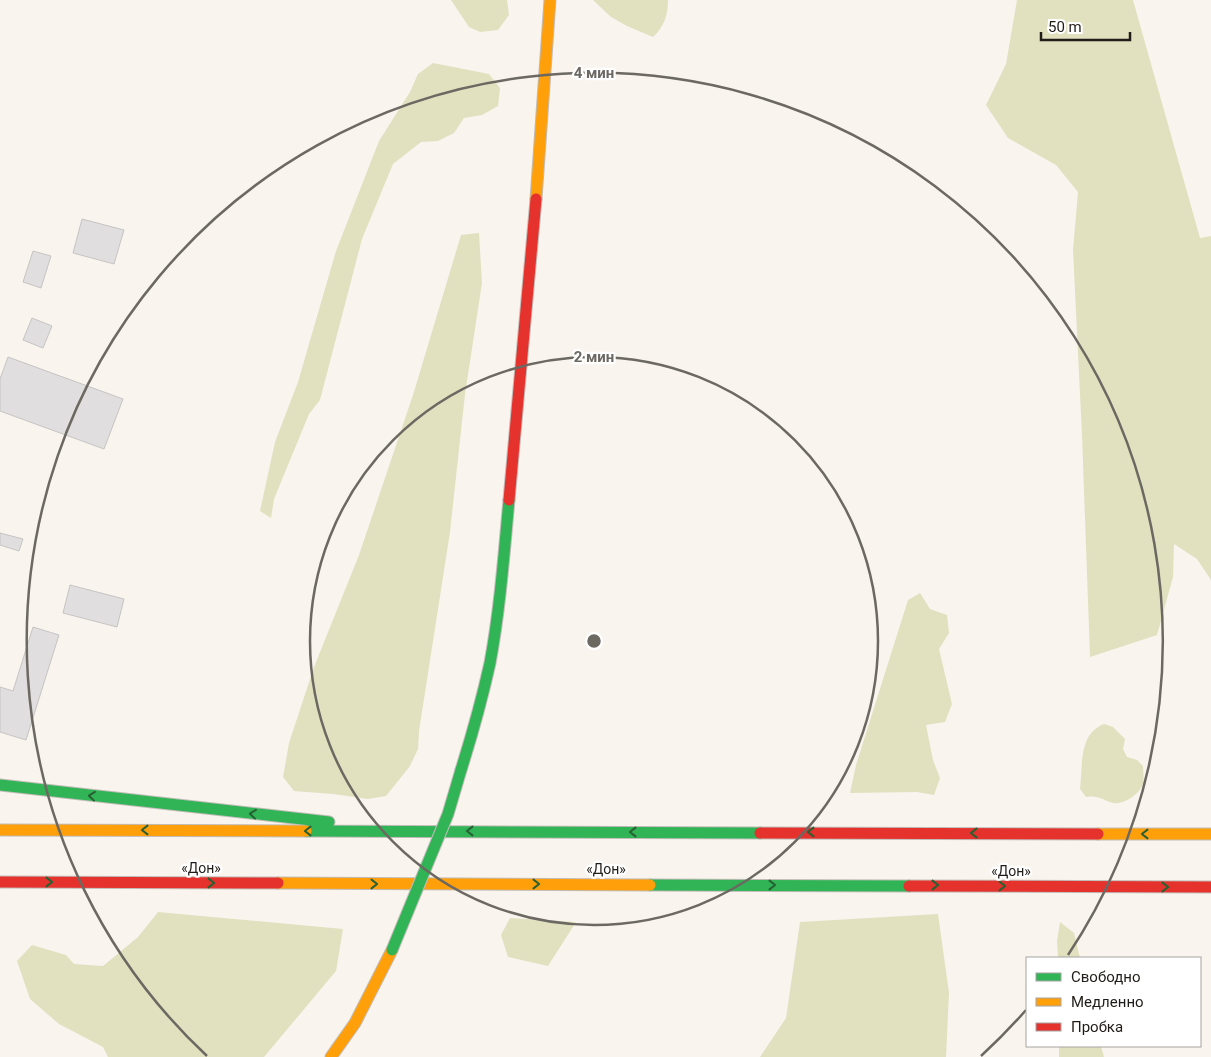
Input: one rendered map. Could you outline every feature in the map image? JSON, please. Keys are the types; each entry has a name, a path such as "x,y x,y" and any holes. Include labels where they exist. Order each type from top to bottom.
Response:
{"main road":[{"path":"331,1057 355,1023 392,950 448,814 478,716 490,660 500,594 539,165 550,0"},
{"path":"0,785 406,831"},
{"path":"0,830 1211,834"},
{"name":"«Дон»","path":"0,882 1211,887"}],"green space":[{"path":"451,0 507,0 509,15 498,30 480,32 469,27"},
{"path":"593,0 668,0 668,5 663,25 653,37 611,17"},
{"path":"1017,0 1133,0 1200,238 1211,236 1211,580 1197,559 1174,544 1173,577 1157,635 1090,657 1073,250 1078,192 1056,165 1008,138 986,105 1006,64"},
{"path":"433,63 489,74 500,88 498,106 482,115 464,118 454,133 438,141 421,142 393,164 362,239 320,400 309,414 274,499 271,518 260,511 275,442 298,382 336,251 379,141 410,92 418,74"},
{"path":"479,233 482,283 465,394 450,532 419,731 418,749 410,766 386,796 368,799 294,791 283,777 289,743 314,667 359,555 413,395 461,235"},
{"path":"920,593 930,609 947,615 949,633 939,649 952,704 945,722 926,725 933,760 940,778 934,795 917,792 850,793 856,765 908,600"},
{"path":"1104,724 1113,727 1125,739 1123,749 1127,757 1137,760 1143,766 1143,784 1140,789 1130,799 1117,803 1097,797 1086,797 1080,789 1083,752 1086,743 1090,735"},
{"path":"158,912 343,929 336,971 264,1057 108,1057 103,1047 59,1024 30,999 17,961 32,945 66,955 74,964 103,966 138,937"},
{"path":"938,914 949,993 946,1057 760,1057 786,1018 800,922"},
{"path":"510,918 576,922 548,966 508,957 501,935"},
{"path":"1060,922 1074,933 1080,957 1058,957 1057,941"},
{"path":"1059,1047 1101,1047 1104,1057 1059,1057"}],"building":[{"path":"82,219 124,230 114,264 73,253"},
{"path":"33,251 51,256 41,288 23,282"},
{"path":"32,318 52,326 43,348 23,340"},
{"path":"8,357 123,399 104,449 0,411 0,379"},
{"path":"0,533 23,539 19,551 0,545"},
{"path":"70,585 124,599 117,627 63,613"},
{"path":"33,627 59,635 26,740 0,732 0,687 13,691"}],"traffic: fast":[{"path":"461,770 477,717 490,663 499,602 509,500"},
{"path":"392,950 448,814 461,770"},
{"path":"0,785 329,822"},
{"path":"306,831 760,833"},
{"path":"650,885 909,886"}],"traffic: slow":[{"path":"536,199 550,0"},
{"path":"0,830 306,831"},
{"path":"1098,834 1211,834"},
{"path":"278,883 650,885"},
{"path":"331,1057 355,1023 392,950"}],"traffic: jam":[{"path":"509,500 536,199"},
{"path":"760,833 1098,834"},
{"path":"0,882 278,883"},
{"path":"909,886 1211,887"}]}
